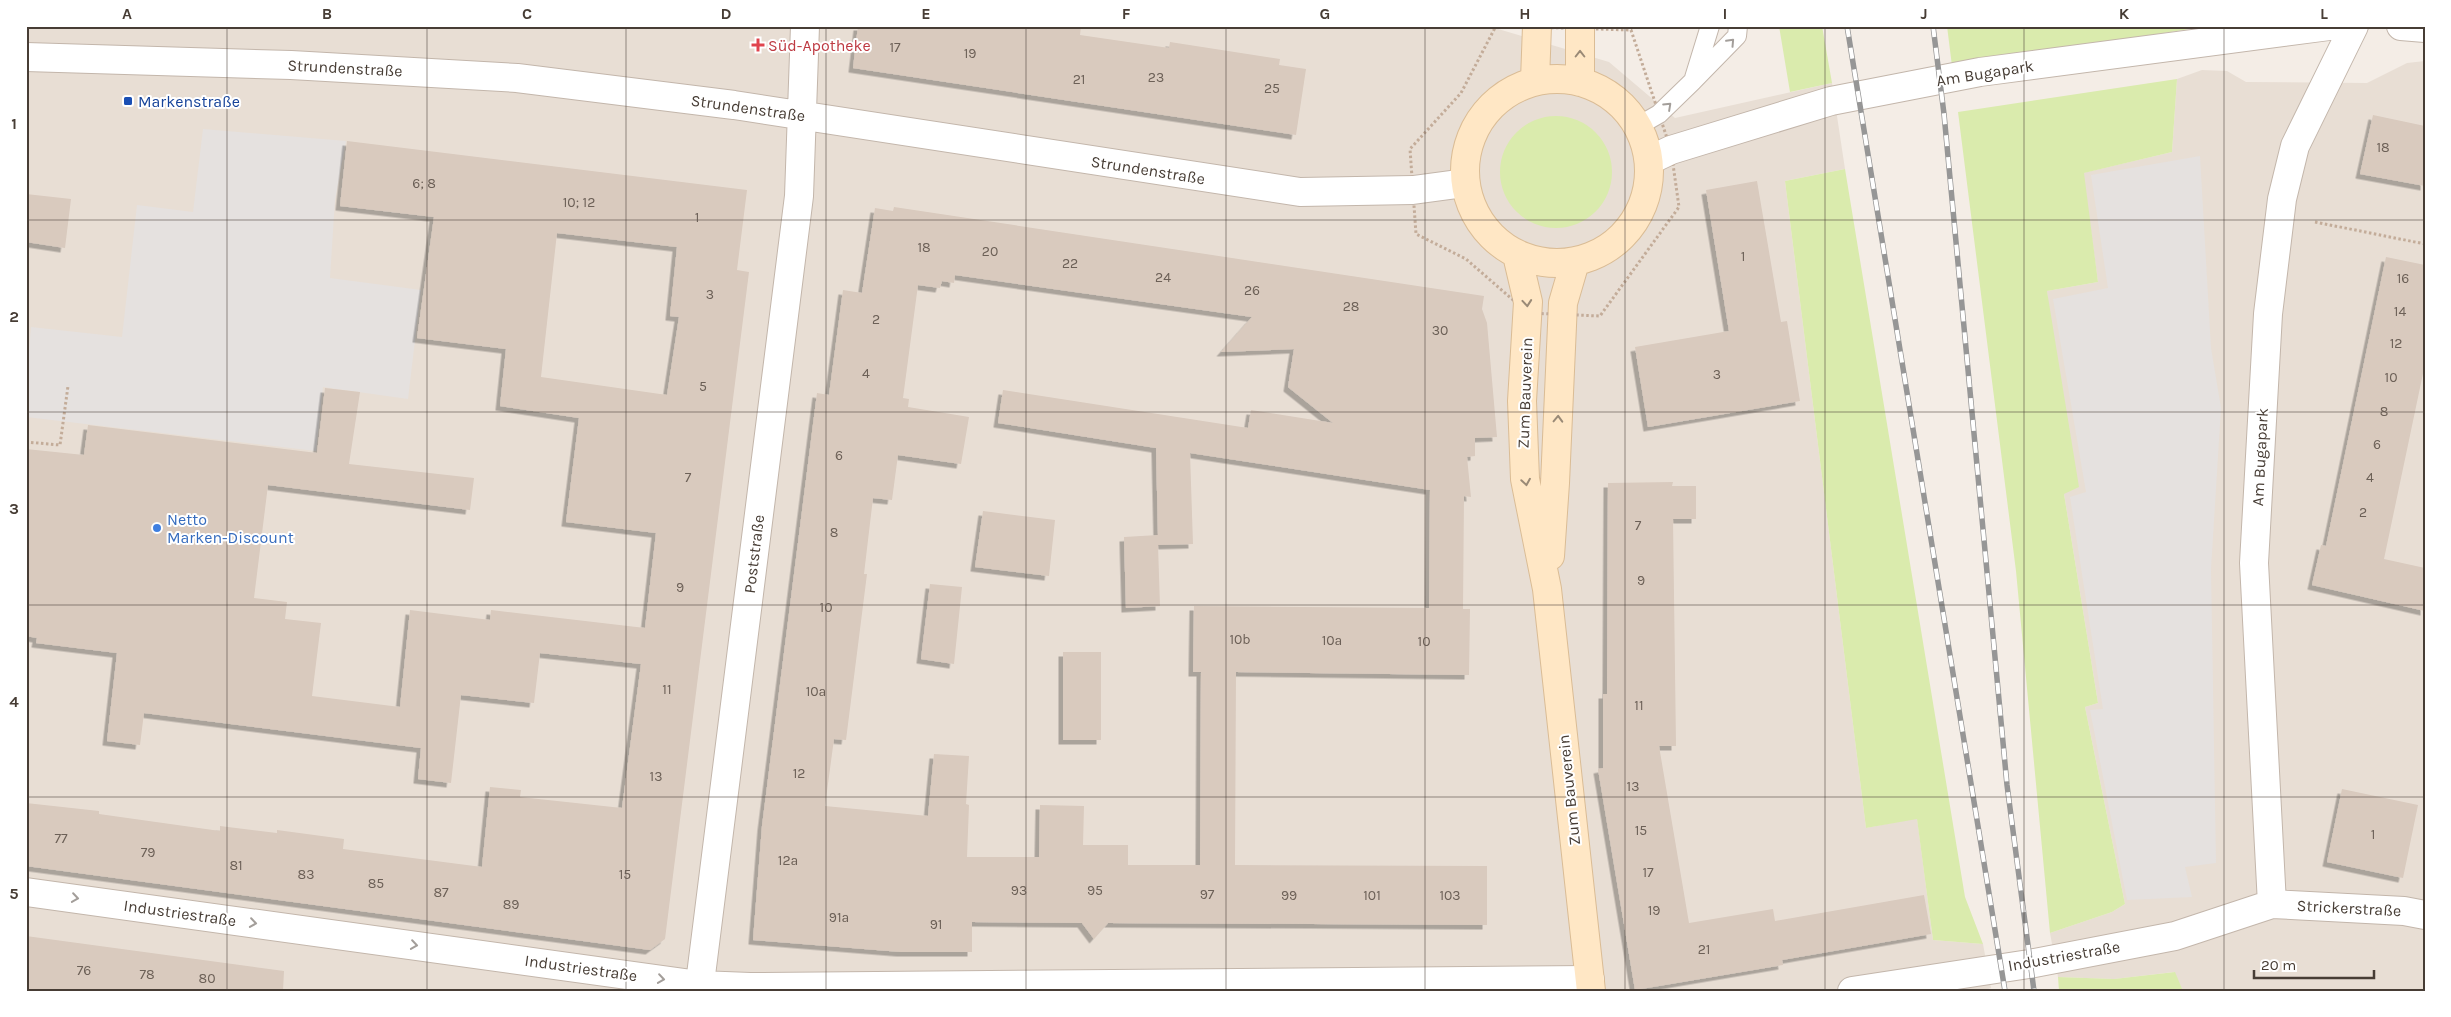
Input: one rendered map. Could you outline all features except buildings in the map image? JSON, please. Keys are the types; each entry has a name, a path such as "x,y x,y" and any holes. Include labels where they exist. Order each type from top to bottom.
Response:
{"street":[{"name":"Poststraße","path":"699,988 799,196 805,26"},
{"name":"Am Bugapark","path":"1660,155 1831,102 1980,72 2328,26"},
{"name":"Am Bugapark","path":"2272,904 2254,563 2268,314 2280,214 2295,146 2354,26"},
{"path":"2401,26 2425,28"},
{"path":"1535,80 1537,27"},
{"path":"1580,27 1580,82"},
{"name":"Strundenstraße","path":"26,57 291,65 517,78 734,105 1300,192 1414,190 1465,183"},
{"path":"1565,78 1580,82 1595,88 1625,110 1649,120 1645,140 1660,155 1639,210 1628,227 1610,245 1594,255 1575,262 1536,263 1517,255 1493,238 1478,218 1465,183 1465,165 1469,143 1483,116 1501,97 1514,88 1535,80 1565,78"},
{"name":"Zum Bauverein","path":"1517,255 1528,302 1522,400 1525,479 1547,590 1591,985"},
{"name":"Zum Bauverein","path":"1547,590 1555,483 1562,314 1563,303 1575,262"},
{"name":"Industriestraße","path":"26,892 699,988 1591,985"},
{"name":"Industriestraße","path":"1852,991 2029,964 2175,936 2272,904"},
{"name":"Strickerstraße","path":"2272,904 2404,911 2425,915"}],"lane":[{"path":"1694,81 1710,26"},
{"path":"1649,120 1694,81 1736,36 1738,26"}],"path":[{"path":"1496,26 1631,30 1649,120 1660,155 1679,207 1600,316 1528,313 1466,258 1416,234 1410,149 1460,93 1496,26"},
{"path":"2280,214 2425,244"},
{"path":"26,442 60,445 68,386"}],"shaded area":[{"path":"26,26 1488,26 1609,62 1675,118 1832,83 1845,169 1785,181 1866,828 1917,818 1933,940 1983,944 1991,988 1982,991 26,991"},
{"path":"2425,61 2425,991 2183,991 2174,972 2114,979 2058,977 2050,933 2112,912 2125,904 2085,707 2098,703 2064,494 2047,291 2098,282 2083,173 2172,152 2177,79 2202,70 2227,71 2246,82 2367,83 2407,63"},
{"path":"203,129 346,141 335,200 330,278 421,290 408,399 323,387 316,451 26,417 26,361 28,361 31,327 122,337 137,205 193,212"},
{"path":"2200,156 2211,348 2221,408 2211,569 2216,863 2185,867 2192,897 2127,900 2090,710 2103,709 2070,497 2086,492 2053,299 2108,288 2091,175"}],"green space":[{"path":"1779,26 1822,26 1832,83 1790,92"},
{"path":"1947,26 2209,26 1952,66"},
{"path":"2177,79 2172,152 2084,173 2098,282 2047,291 2079,487 2064,494 2098,703 2085,707 2125,904 2112,912 2050,933 2016,571 1958,112"},
{"path":"1556,116 1567,117 1577,121 1595,133 1607,151 1611,161 1611,183 1607,193 1595,211 1577,223 1567,227 1556,228 1545,227 1535,223 1517,211 1505,193 1501,183 1500,172 1501,161 1505,151 1517,133 1535,121 1545,117"},
{"path":"1845,169 1965,897 1983,944 1933,940 1917,819 1866,828 1785,181"},
{"path":"2175,972 2183,991 2059,991 2058,977 2114,979"}],"railway":[{"path":"1847,26 2005,991"},
{"path":"1933,26 1944,114 2007,785 2034,991"}],"place":[{"name":"Süd-Apotheke","path":"758,45"},
{"name":"Markenstraße","path":"128,101"},
{"name":"Netto Marken-Discount","path":"157,528"}]}
